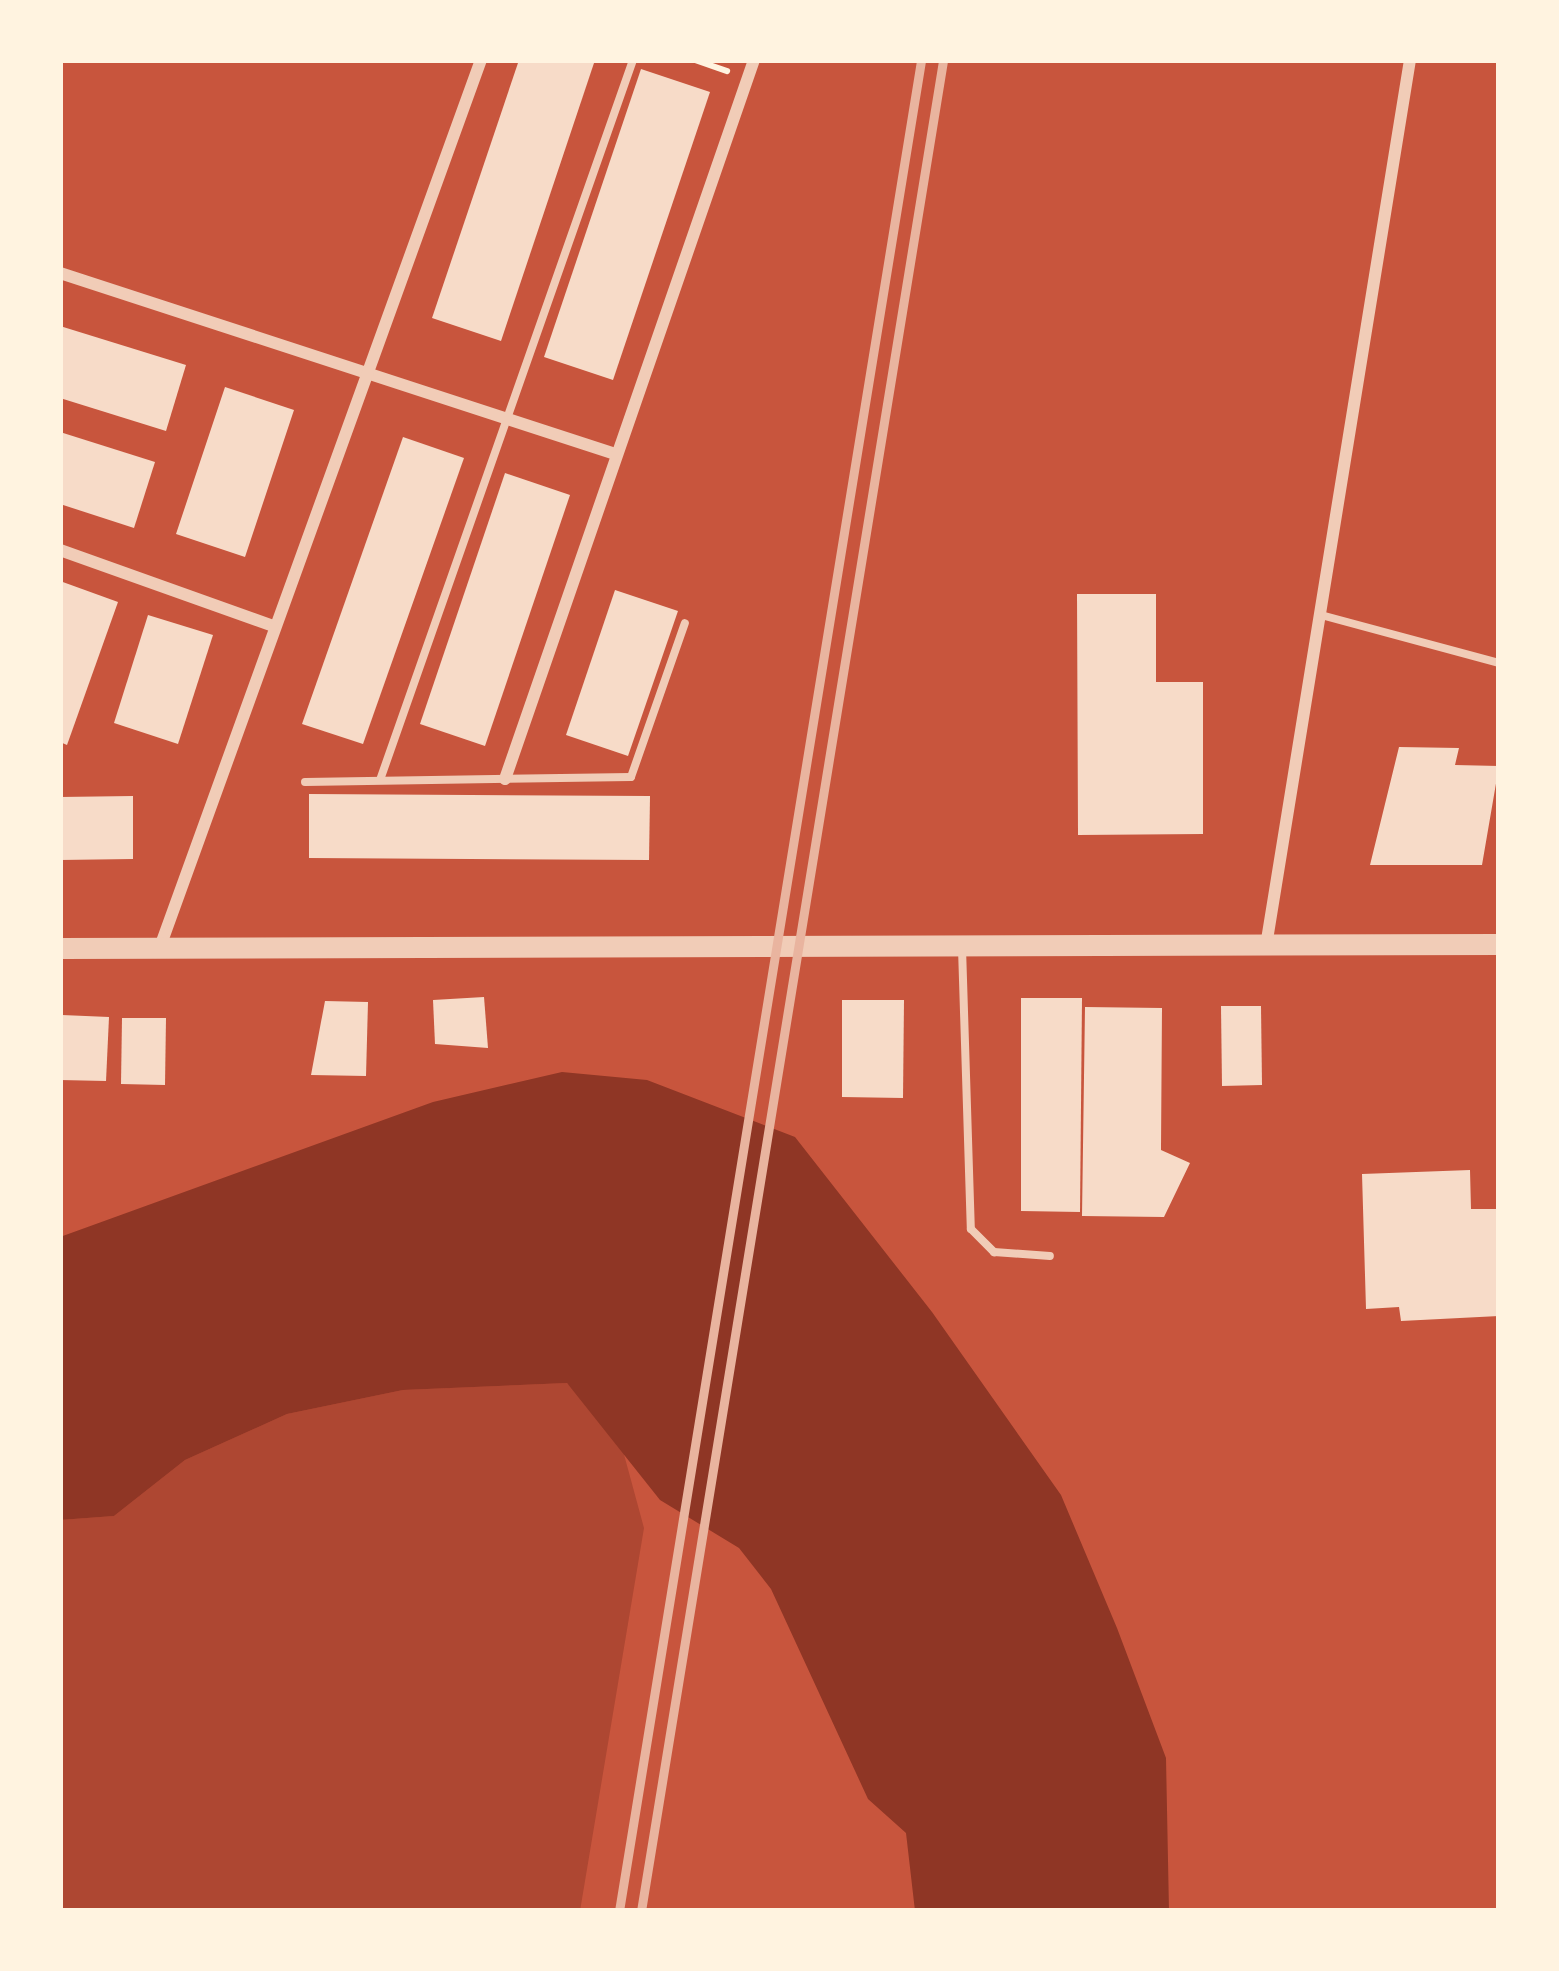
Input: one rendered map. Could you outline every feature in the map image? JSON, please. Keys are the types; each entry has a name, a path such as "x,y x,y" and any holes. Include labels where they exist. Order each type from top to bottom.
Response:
{"street":[{"path":"160,947 365,367 481,60"},
{"path":"505,779 754,60"},
{"path":"1266,946 1410,60"},
{"path":"60,273 365,367 615,454"},
{"path":"60,550 273,626"},
{"path":"60,948 1499,944"}],"lane":[{"path":"380,780 504,416 633,60"},
{"path":"1320,614 1499,663"},
{"path":"305,782 631,777 685,623"},
{"path":"962,946 971,1229 994,1252 1050,1256"}],"path":[{"path":"695,60 748,78"}],"shaded area":[{"path":"562,1072 647,1080 795,1137 932,1312 1061,1495 1117,1628 1166,1758 1169,1911 915,1911 906,1833 868,1799 771,1589 739,1548 660,1500 567,1383 403,1390 287,1414 185,1460 114,1516 60,1520 60,1237 433,1102"},
{"path":"567,1383 619,1436 644,1528 580,1911 60,1911 60,1520 114,1516 185,1460 287,1414 403,1390"}],"building":[{"path":"519,60 595,60 501,341 432,318"},
{"path":"641,69 710,92 613,380 544,357"},
{"path":"60,326 186,365 166,431 60,398"},
{"path":"225,387 294,410 245,557 176,534"},
{"path":"60,432 155,462 134,528 60,504"},
{"path":"403,437 464,458 363,744 302,724"},
{"path":"505,473 570,495 485,746 420,724"},
{"path":"60,581 118,602 67,745 60,742"},
{"path":"615,590 678,611 628,756 566,735"},
{"path":"1077,594 1156,594 1156,682 1203,682 1203,834 1078,835"},
{"path":"148,615 213,635 178,744 114,723"},
{"path":"1399,747 1459,748 1455,765 1499,766 1482,865 1370,865"},
{"path":"309,794 650,796 649,860 309,858"},
{"path":"133,796 133,859 60,860 60,797"},
{"path":"484,997 488,1048 435,1044 433,1000"},
{"path":"1021,998 1082,998 1080,1212 1021,1211"},
{"path":"842,1000 904,1000 903,1098 842,1097"},
{"path":"325,1001 368,1002 366,1076 311,1075"},
{"path":"1221,1006 1261,1006 1262,1085 1222,1086"},
{"path":"1085,1007 1162,1008 1161,1150 1190,1163 1164,1217 1082,1216"},
{"path":"62,1015 109,1017 106,1081 60,1080"},
{"path":"122,1018 166,1018 165,1085 121,1084"},
{"path":"1470,1170 1471,1209 1499,1209 1499,1316 1401,1321 1399,1307 1366,1309 1362,1174"}],"railway":[{"path":"619,1911 921,60"},
{"path":"641,1911 943,60"}]}
